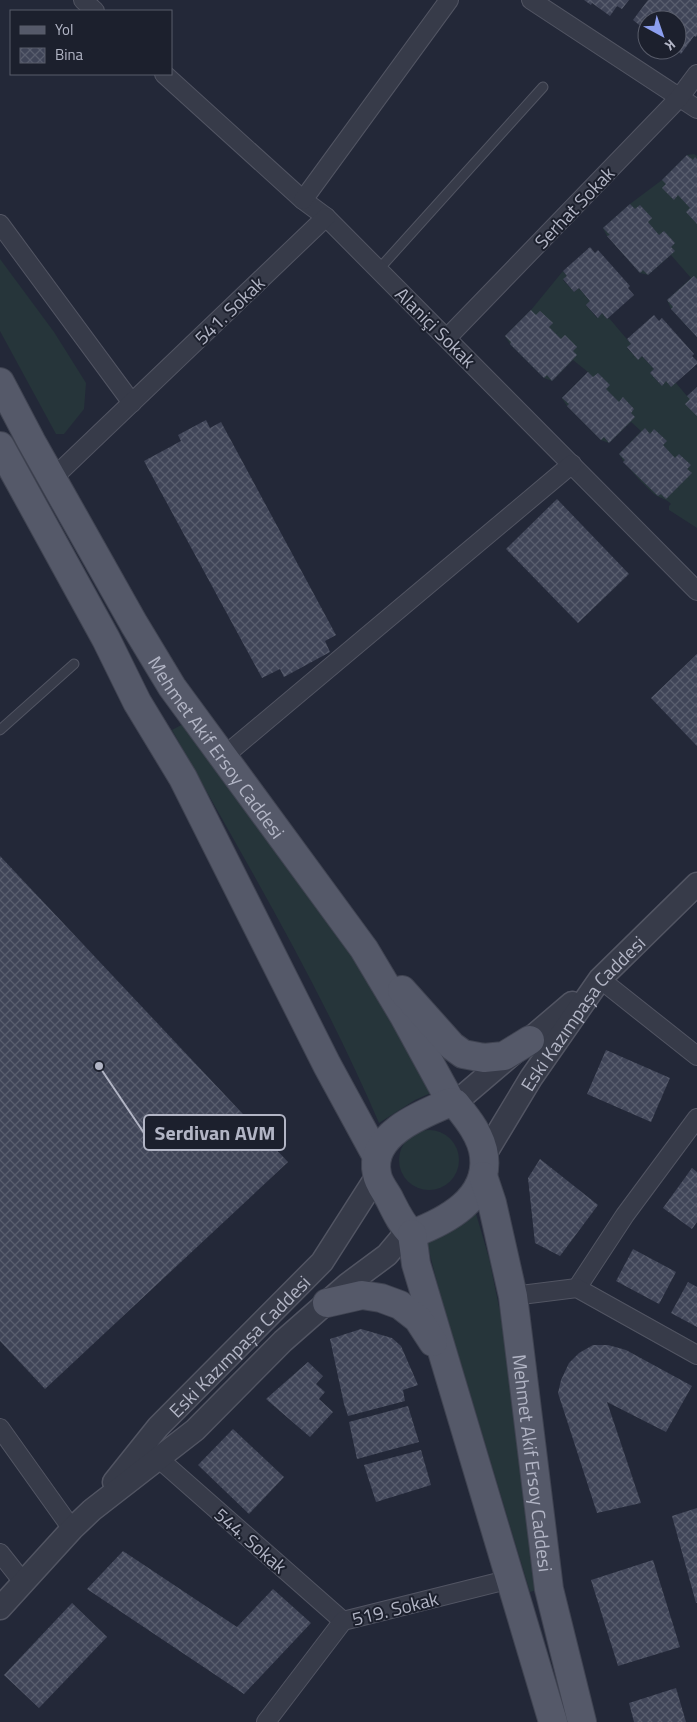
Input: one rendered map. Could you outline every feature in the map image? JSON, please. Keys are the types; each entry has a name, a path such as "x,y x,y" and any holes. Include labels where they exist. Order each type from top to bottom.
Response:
{"main road":[{"name":"Mehmet Akif Ersoy Caddesi","path":"0,382 52,479 172,687 364,949 453,1103"},
{"name":"Mehmet Akif Ersoy Caddesi","path":"0,446 106,639 137,702 183,778 376,1166"},
{"path":"364,949 452,1046 463,1054 484,1058 504,1056 530,1040"},
{"path":"453,1103 474,1130 481,1143 484,1166 476,1191 465,1204 450,1216 433,1226 410,1232 400,1219 376,1166 392,1134 409,1122 453,1103"},
{"name":"Mehmet Akif Ersoy Caddesi","path":"484,1166 513,1296 549,1589 582,1722"},
{"name":"Mehmet Akif Ersoy Caddesi","path":"410,1232 416,1264 553,1722"},
{"path":"327,1303 362,1295 381,1298 400,1305 418,1320 444,1358"}],"street":[{"path":"83,0 94,10"},
{"path":"303,200 449,0"},
{"path":"531,0 697,109"},
{"name":"Serhat Sokak","path":"447,338 680,98 697,74"},
{"name":"Alaniçi Sokak","path":"165,75 303,200 326,217 697,590"},
{"name":"541. Sokak","path":"52,479 326,217"},
{"path":"0,224 132,403"},
{"path":"223,757 572,464"},
{"name":"Eski Kazımpaşa Caddesi","path":"453,1103 600,979 697,884"},
{"path":"600,979 697,1056"},
{"name":"Eski Kazımpaşa Caddesi","path":"484,1166 531,1078 600,979"},
{"path":"577,1288 625,1215 697,1118"},
{"name":"Eski Kazımpaşa Caddesi","path":"92,1510 158,1427 322,1262 376,1166"},
{"name":"Eski Kazımpaşa Caddesi","path":"0,1608 72,1529 92,1510 195,1430 283,1341 348,1284 387,1255 410,1232"},
{"path":"513,1296 577,1288 697,1355"},
{"path":"0,1428 72,1529"},
{"name":"544. Sokak","path":"158,1458 343,1622"},
{"path":"0,1554 23,1582"},
{"name":"519. Sokak","path":"266,1722 343,1622 511,1578"}],"lane":[{"path":"379,270 543,87"},
{"path":"0,730 74,664"}],"shaded area":[{"path":"694,154 697,156 697,337 671,309 667,300 691,278 671,255 648,275 640,273 607,236 603,228 630,204 662,180 687,155"},
{"path":"0,259 54,332 86,383 84,409 64,434 56,434 0,331"},
{"path":"563,271 567,276 563,280 574,292 579,288 590,301 586,305 597,318 602,313 607,319 609,318 631,344 627,348 638,359 642,356 654,369 650,373 661,385 666,381 676,383 687,396 697,387 697,528 669,510 671,504 648,488 619,454 641,431 631,422 609,443 601,440 567,406 562,398 588,372 573,360 552,381 544,378 510,344 505,336 531,310"},
{"path":"185,723 318,894 433,1092 415,1100 379,1123 307,973 172,730"},
{"path":"423,1130 435,1130 446,1135 454,1143 459,1154 457,1172 446,1185 435,1190 423,1190 412,1185 404,1177 399,1166 399,1154 404,1143 412,1135"},
{"path":"474,1207 489,1258 513,1375 543,1588 530,1592 440,1294 427,1243"}],"building":[{"path":"584,0 629,0 622,9 617,6 610,16 592,3 591,5"},
{"path":"648,0 697,0 697,35 696,37 694,36 687,46 687,10 640,10"},
{"path":"637,15 637,23 633,20"},
{"path":"687,155 693,160 695,157 697,159 697,224 686,212 690,208 678,195 674,200 662,188 666,184 662,180"},
{"path":"630,204 635,209 640,205 652,218 648,222 659,235 664,231 675,243 671,247 675,251 648,275 643,270 640,273 607,236 610,235 603,228"},
{"path":"590,247 595,253 598,250 630,286 628,288 634,295 607,319 602,313 598,318 586,305 590,301 579,288 574,292 563,279 567,276 563,271"},
{"path":"694,276 697,279 697,337 671,309 673,307 667,300"},
{"path":"531,310 536,315 540,311 553,323 549,327 561,339 565,335 577,347 573,351 577,355 552,381 547,375 544,378 510,344 511,342 505,336"},
{"path":"654,315 659,321 662,318 694,354 692,356 697,361 697,364 671,387 666,381 662,386 650,373 654,369 642,356 638,360 627,347 631,344 627,339"},
{"path":"588,372 593,377 598,373 610,385 606,389 619,402 623,397 634,409 631,413 635,417 609,443 604,437 601,440 567,406 569,404 562,398"},
{"path":"697,387 697,416 685,404 690,399 687,396"},
{"path":"206,420 210,428 221,422 336,635 325,641 330,652 284,677 280,669 262,678 144,461 181,441 178,435"},
{"path":"645,428 650,434 654,429 667,441 663,445 675,458 679,454 691,465 687,469 692,473 666,499 661,494 658,496 623,462 625,460 619,454"},
{"path":"557,499 629,574 578,623 506,549"},
{"path":"697,654 697,746 651,698"},
{"path":"0,856 288,1162 45,1389 0,1341"},
{"path":"606,1050 670,1078 651,1122 587,1094"},
{"path":"540,1159 598,1205 560,1256 535,1243 528,1178"},
{"path":"692,1168 697,1172 697,1222 692,1229 663,1208"},
{"path":"633,1249 676,1272 659,1304 616,1281"},
{"path":"688,1282 697,1287 697,1327 671,1313"},
{"path":"361,1329 392,1338 401,1346 418,1385 403,1390 405,1401 348,1416 330,1339"},
{"path":"593,1345 608,1345 626,1350 692,1386 666,1432 607,1402 641,1503 597,1513 558,1393 561,1380 569,1363 579,1353"},
{"path":"308,1362 323,1376 316,1384 325,1392 319,1399 333,1412 310,1437 266,1399"},
{"path":"408,1406 419,1442 357,1459 349,1422"},
{"path":"233,1429 284,1477 249,1514 198,1465"},
{"path":"421,1450 431,1485 376,1502 364,1465"},
{"path":"697,1508 697,1603 696,1603 672,1516"},
{"path":"123,1551 237,1627 273,1589 311,1623 244,1694 87,1589"},
{"path":"653,1560 680,1647 618,1666 591,1580"},
{"path":"72,1603 107,1637 39,1708 4,1675"},
{"path":"676,1688 686,1722 634,1722 629,1703"}],"place":[{"name":"Serdivan AVM","path":"99,1066"}]}
